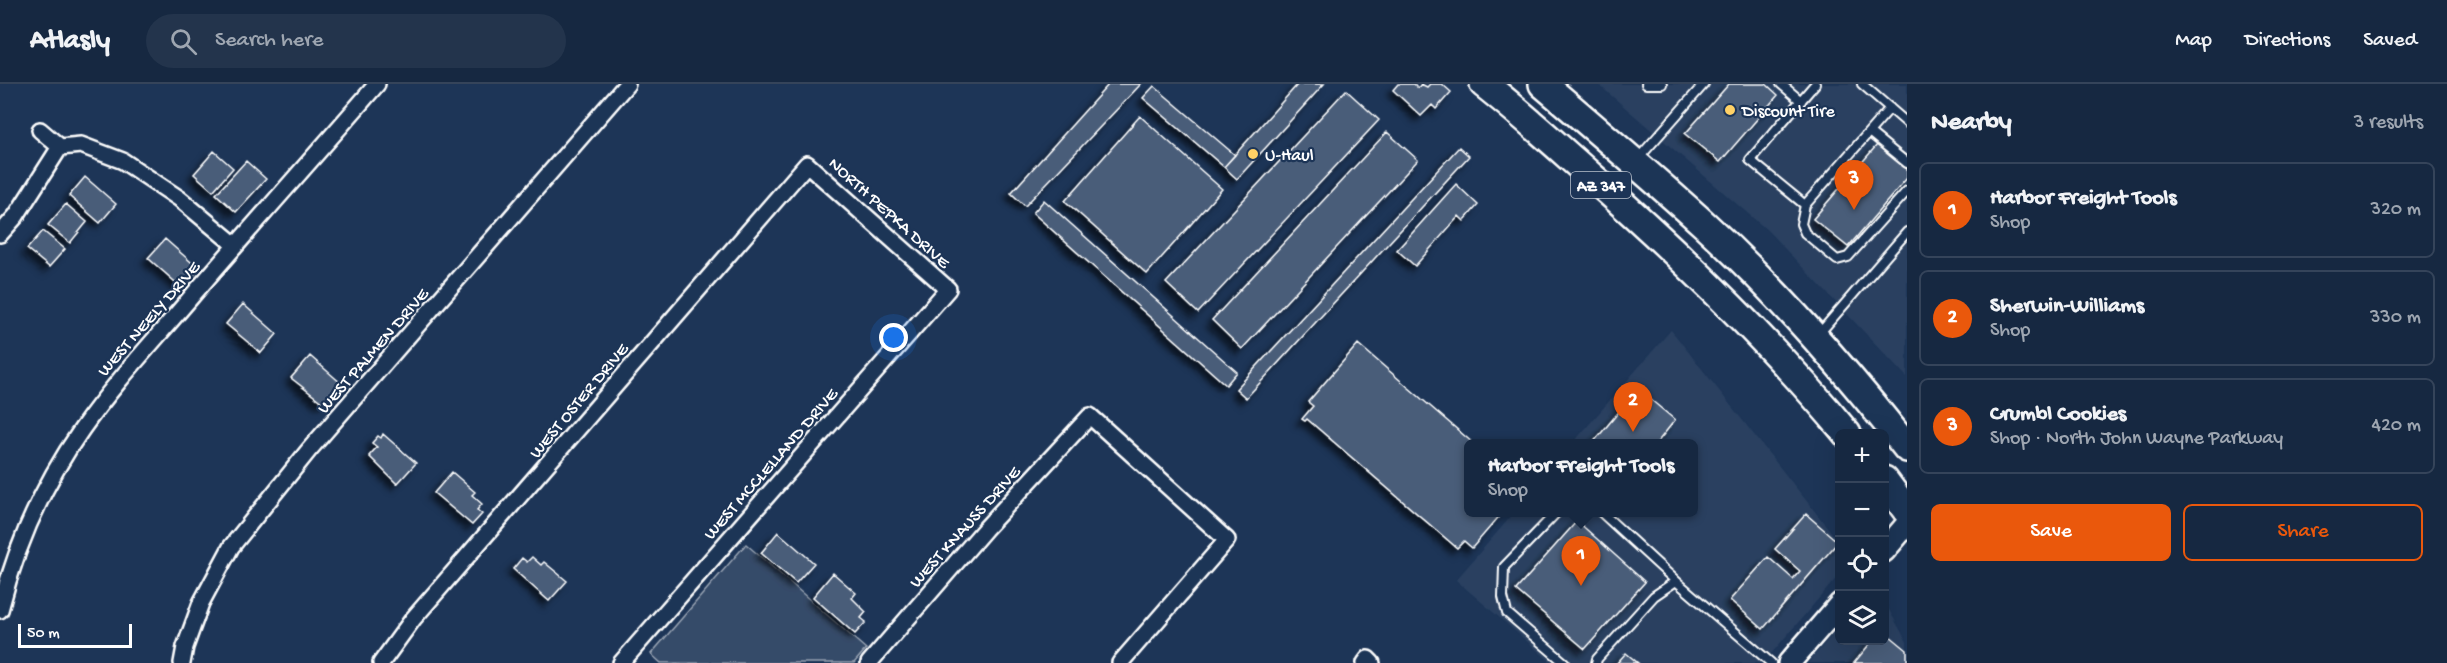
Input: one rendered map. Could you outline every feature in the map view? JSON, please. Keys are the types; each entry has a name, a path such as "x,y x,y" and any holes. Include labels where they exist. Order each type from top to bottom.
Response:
{"highway":[{"name":"AZ 347","path":"1494,84 1713,286 1761,335 1843,429"},
{"path":"1494,84 1573,110"},
{"name":"AZ 347","path":"1543,84 1705,225 1816,338 1907,448"},
{"path":"1886,483 1907,511"}],"street":[{"name":"WEST PALMEN DRIVE","path":"182,663 185,647 201,603 231,547 309,450 627,84"},
{"name":"WEST NEELY DRIVE","path":"0,610 10,568 46,488 81,430 113,388 370,86"},
{"path":"40,130 60,147 81,145 123,161 180,199 235,245"},
{"path":"0,234 21,209 60,147"},
{"name":"NORTH PEPKA DRIVE","path":"807,164 948,289"},
{"name":"WEST OSTER DRIVE","path":"381,663 413,619 807,164"},
{"name":"WEST MCCLELLAND DRIVE","path":"621,663 948,289"},
{"name":"WEST KNAUSS DRIVE","path":"869,663 985,529 1090,416 1227,540 1120,663"},
{"path":"1889,545 1907,524"},
{"path":"1789,663 1835,609"}],"lane":[{"path":"1646,84 1662,84"},
{"path":"1634,164 1704,84"},
{"path":"1781,84 1801,101"},
{"path":"1804,205 1750,160 1815,84"},
{"path":"1862,84 1907,123"},
{"path":"1890,108 1804,205 1801,224 1805,233 1837,260 1844,259 1907,191"},
{"path":"1869,132 1907,163"},
{"path":"1816,338 1907,232"},
{"path":"1553,517 1504,567 1503,597 1507,613 1565,663"},
{"path":"1605,517 1771,663"},
{"path":"1596,663 1597,659 1654,596 1676,581"}],"shaded area":[{"path":"1598,84 1907,84 1907,377 1767,230"},
{"path":"1671,330 1835,537 1835,580 1763,663 1552,663 1456,580 1511,517 1698,517 1698,439 1576,439"},
{"path":"746,544 866,649 854,663 661,663 651,654"},
{"path":"1889,610 1907,642 1907,663 1808,663 1835,632 1835,645 1889,645"}],"building":[{"path":"1109,84 1141,84 1025,206 1011,193"},
{"path":"1298,84 1324,84 1237,179 1224,167"},
{"path":"1398,84 1414,84 1418,88 1421,84 1427,87 1430,84 1442,84 1451,92 1436,109 1432,105 1421,116 1393,90"},
{"path":"1729,84 1766,84 1778,95 1720,162 1685,134"},
{"path":"1154,86 1235,155 1224,167 1143,98"},
{"path":"1346,90 1379,120 1198,313 1166,283"},
{"path":"1140,116 1222,189 1147,274 1065,201"},
{"path":"1387,132 1418,160 1242,349 1212,320"},
{"path":"1877,145 1907,169 1907,178 1848,247 1813,219"},
{"path":"1459,147 1469,156 1246,398 1236,389"},
{"path":"214,151 233,168 213,191 194,174"},
{"path":"246,161 266,179 236,212 216,194"},
{"path":"85,177 116,204 100,223 69,196"},
{"path":"1456,184 1478,205 1464,221 1459,216 1415,266 1397,250"},
{"path":"1044,200 1237,372 1226,385 1033,213"},
{"path":"66,204 87,222 70,243 48,225"},
{"path":"43,231 65,249 49,267 27,249"},
{"path":"165,239 199,269 182,288 148,258"},
{"path":"243,304 277,334 261,353 226,324"},
{"path":"1358,344 1468,439 1464,439 1464,517 1499,517 1472,548 1464,541 1457,548 1307,419 1305,421 1302,419 1313,406 1308,402"},
{"path":"310,356 342,384 334,398 330,394 323,403 291,378"},
{"path":"1638,389 1675,420 1660,439 1596,439"},
{"path":"383,434 416,463 397,484 369,456 377,447 372,443 378,436 381,438"},
{"path":"452,472 475,492 472,495 482,504 477,510 482,514 472,525 434,493"},
{"path":"1806,514 1835,539 1835,545 1763,629 1730,600 1768,557 1793,579 1800,571 1775,549"},
{"path":"1577,521 1645,582 1585,649 1516,590"},
{"path":"778,532 814,563 796,583 761,553"},
{"path":"532,557 541,565 544,562 567,581 549,601 513,569 522,558 527,562"},
{"path":"833,573 856,593 852,598 866,612 861,618 866,622 855,634 813,597"},
{"path":"1889,635 1907,650 1907,663 1854,663 1869,645 1889,645"},
{"path":"1626,653 1638,663 1617,663"}],"place":[{"name":"Discount Tire","path":"1730,110"},
{"name":"U-Haul","path":"1253,154"},
{"name":"Crumbl Cookies","path":"1854,210"},
{"name":"Sherwin-Williams","path":"1633,432"},
{"name":"Harbor Freight Tools","path":"1581,586"}]}
